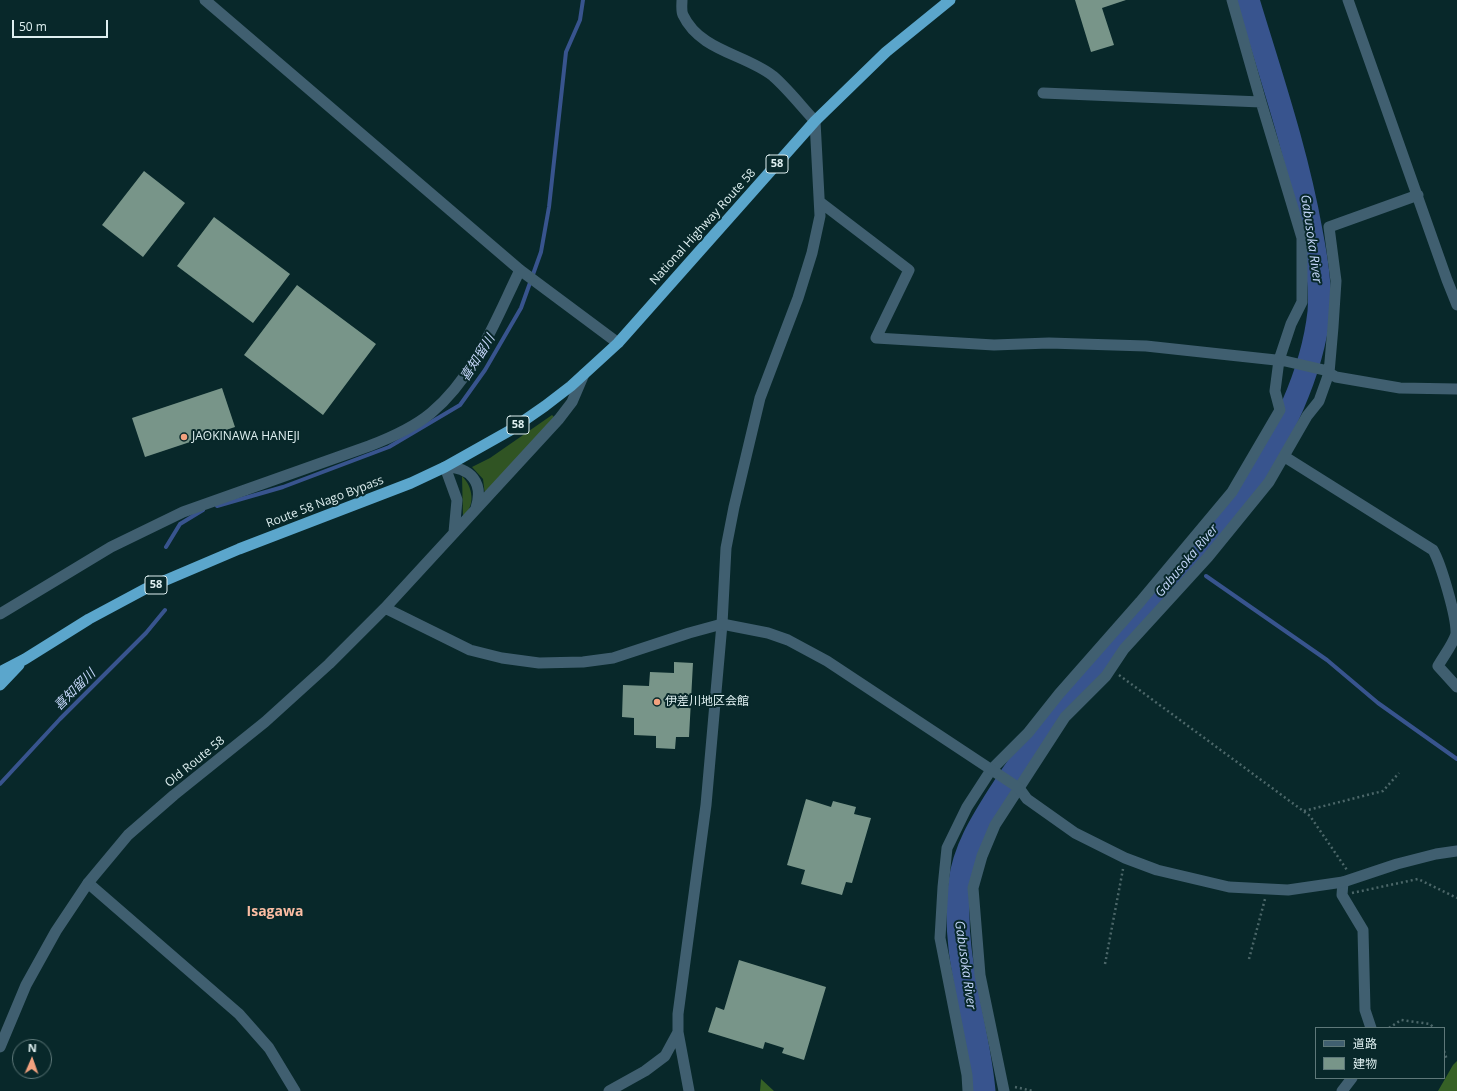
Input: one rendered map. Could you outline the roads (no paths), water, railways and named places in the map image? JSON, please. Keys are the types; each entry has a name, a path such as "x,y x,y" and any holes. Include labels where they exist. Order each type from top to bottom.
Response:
{"highway":[{"name":"National Highway Route 58","path":"618,343 815,120 886,52 950,0"},
{"name":"Route 58 Nago Bypass","path":"0,672 25,659 90,619 145,589 239,549 412,483 446,467 509,432 545,406 584,374 618,343"},
{"name":"Route 58 Nago Bypass","path":"0,685 25,659"}],"street":[{"path":"205,0 523,272 618,343"},
{"path":"682,0 683,15 697,34 716,47 754,64 773,76 815,120 820,202 820,216 812,253 798,298 760,398 734,507 726,548 722,624 706,805 678,1014 678,1032 689,1091"},
{"path":"968,1091 967,1075 940,938 947,848 967,807 994,772 1232,492 1280,410 1276,391 1282,360 1291,324 1302,302 1302,238 1232,0"},
{"path":"1348,0 1457,305"},
{"path":"1043,93 1261,102"},
{"path":"1003,1088 980,975 973,888 982,856 995,825 1040,753 1065,717 1106,676 1124,649 1208,557 1269,482 1285,457 1307,416 1318,401 1327,372 1336,281 1329,227 1418,195"},
{"path":"820,202 909,270 876,338 994,345 1049,343 1146,346 1282,360 1327,372 1336,376 1400,388 1457,389"},
{"path":"0,614 105,551 183,512 394,437 430,414 462,381 479,354 523,272"},
{"name":"Old Route 58","path":"0,1047 26,985 56,931 88,883 134,830 295,696 385,608 559,419 572,402 584,374"},
{"path":"1285,457 1433,550 1440,561 1453,609 1456,633 1438,666 1457,687"},
{"path":"454,533 457,500 446,467 464,470 473,477 479,491 479,499 475,510"},
{"path":"385,608 470,650 502,658 539,662 583,662 613,658 688,633 722,624 768,633 788,640 827,661 1018,787 1027,799 1075,832 1124,858 1157,870 1229,887 1288,890 1348,880 1397,864 1436,854 1457,851"},
{"path":"1348,880 1342,895 1363,930 1365,1010 1371,1027"},
{"path":"88,883 239,1014 269,1048 295,1091"},
{"path":"609,1091 645,1071 665,1056 678,1032"},
{"path":"1342,1091 1351,1079"}],"waterway":[{"name":"喜知留川","path":"217,506 283,487 389,447 460,405 485,370 521,308 541,252 549,207 566,52 580,20 583,0"},
{"name":"Gabusoka River","path":"984,1091 981,1065 966,987 959,934 958,908 960,882 969,848 1013,772 1047,727 1082,683 1247,490 1271,449 1293,405 1302,382 1315,336 1319,312 1319,281 1315,251 1291,143 1248,0"},
{"name":"喜知留川","path":"166,547 180,524 203,510"},
{"path":"1206,576 1327,660 1378,703 1457,759"},
{"name":"喜知留川","path":"0,784 60,719 146,633 165,610"}],"place":[{"name":"JAOKINAWA HANEJI","path":"184,437"},
{"name":"伊差川地区会館","path":"657,702"}],"district":[{"name":"Isagawa","path":"275,912"}]}
